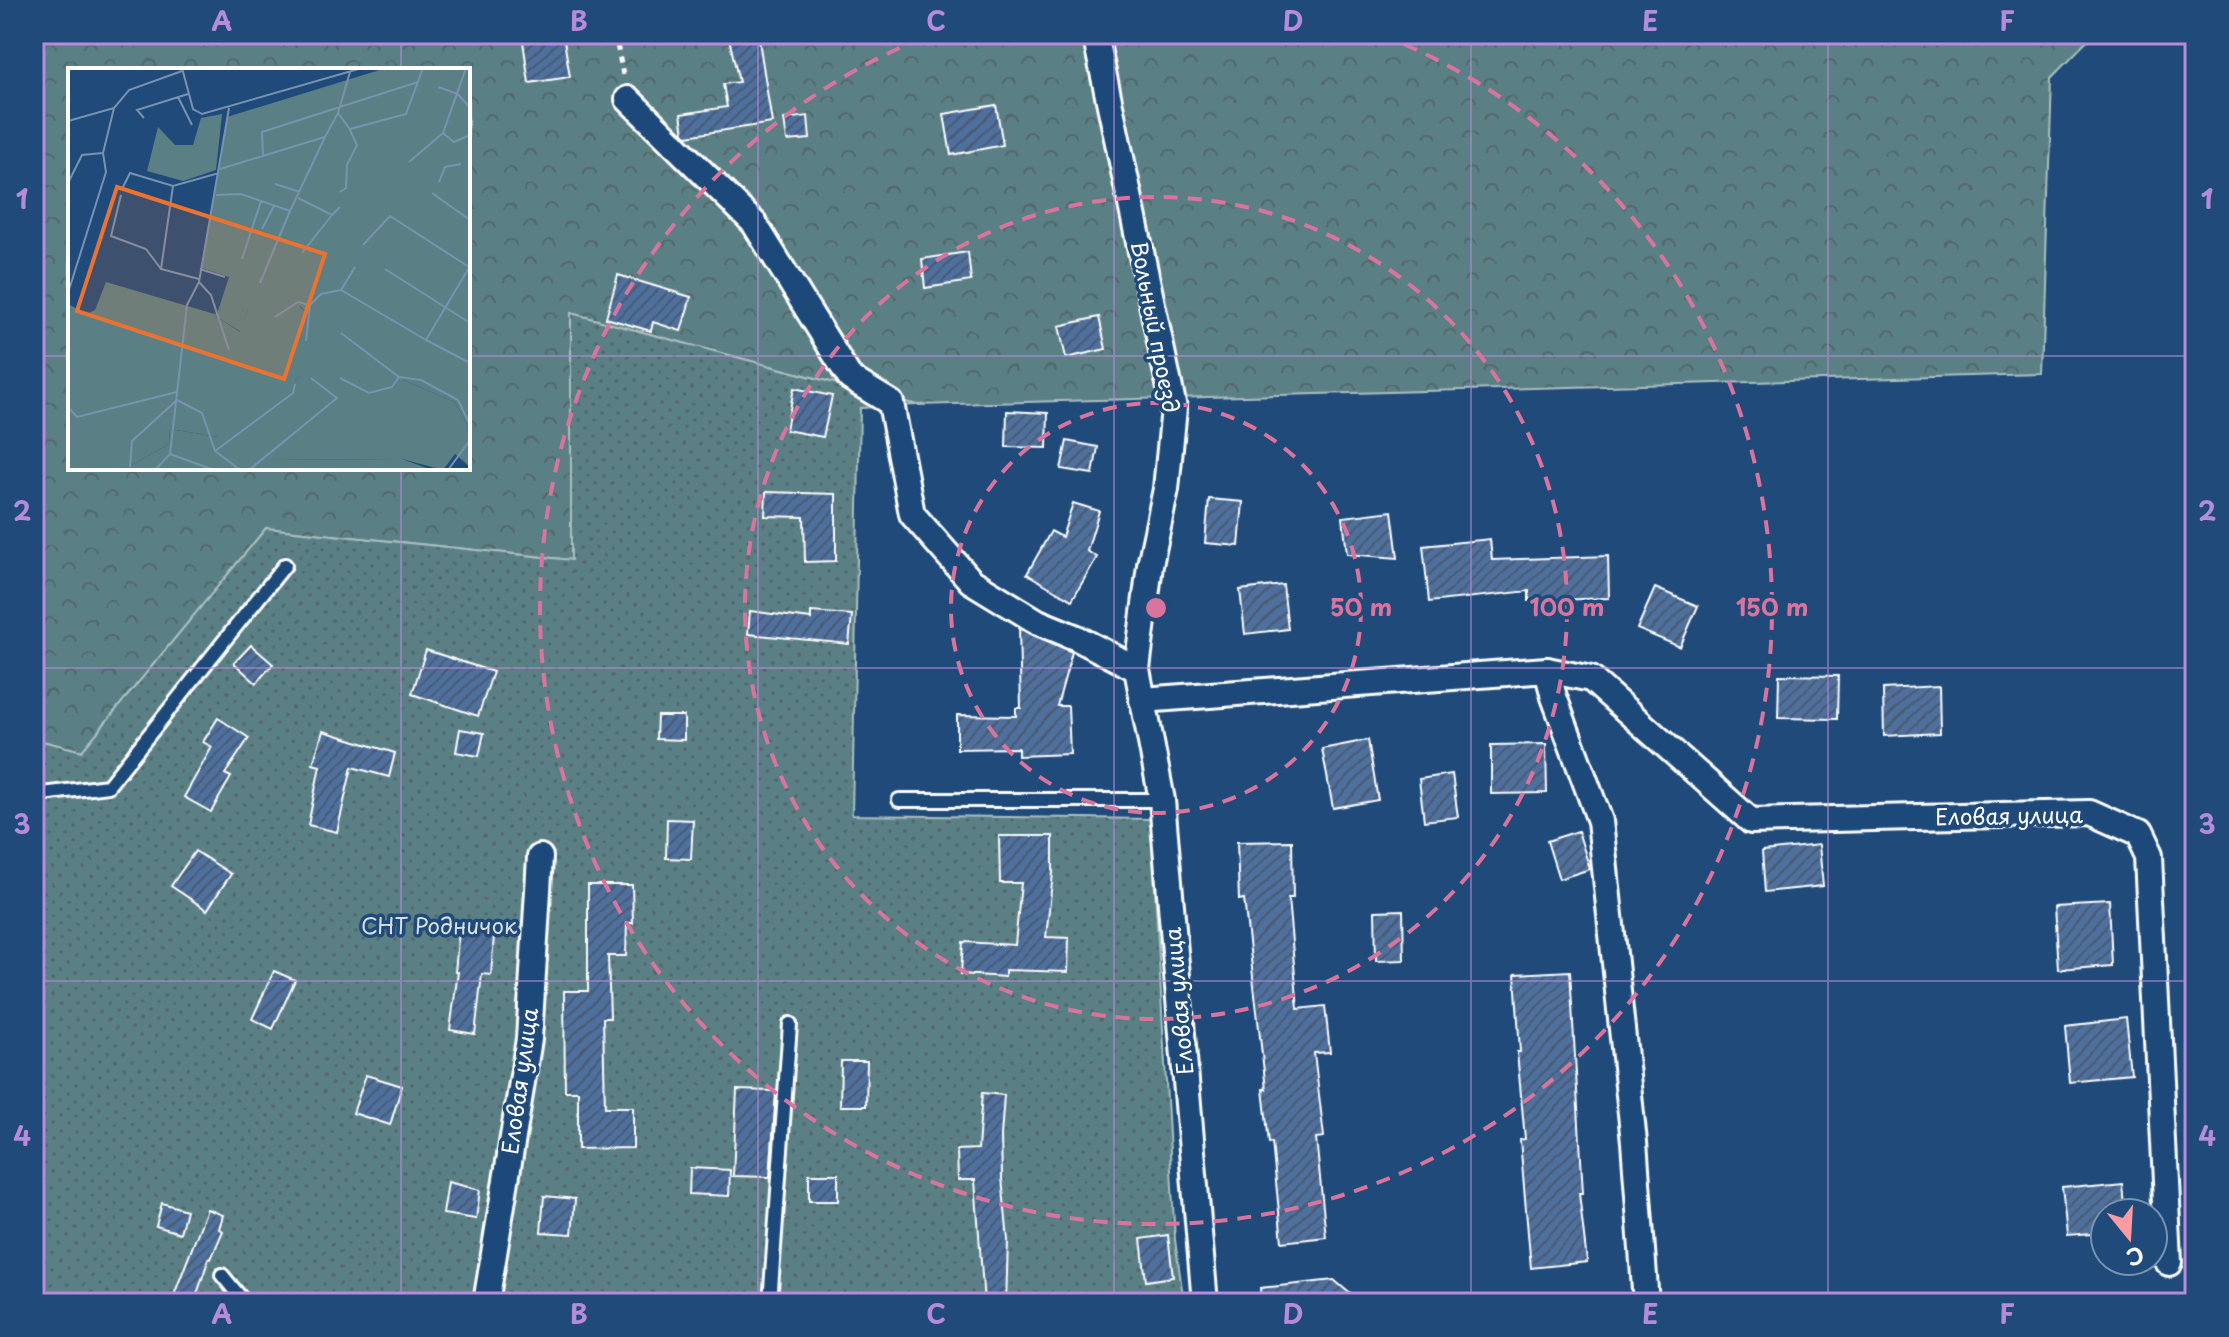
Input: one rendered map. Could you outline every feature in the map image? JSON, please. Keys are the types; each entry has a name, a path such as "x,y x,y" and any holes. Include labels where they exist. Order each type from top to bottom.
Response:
{"street":[{"name":"Вольный проезд","path":"1095,34 1174,408 1166,489 1150,565 1137,669"},
{"path":"628,99 754,223 850,378 891,403 912,514 961,570 971,581 1038,622 1137,669"},
{"name":"Еловая улица","path":"1137,669 1162,800 1205,1303"},
{"path":"1547,670 1600,821 1634,1142 1646,1303"},
{"name":"Еловая улица","path":"1142,700 1547,670 1591,679 1751,821 2089,813 2138,835 2149,858 2166,1197"},
{"name":"Еловая улица","path":"486,1303 529,1039 540,857"}],"lane":[{"path":"34,795 108,786 285,565"},
{"path":"899,800 1162,800"},
{"path":"770,1303 790,1024"},
{"path":"222,1275 241,1298 240,1303"}],"path":[{"path":"615,34 628,99"}],"green space":[{"path":"34,34 2094,34 2052,77 2042,374 917,405 571,313 572,560 266,528 82,751 34,739"},
{"name":"СНТ Родничок","path":"571,313 917,405 860,408 852,815 1151,819 1175,1240 1184,1303 34,1303 34,739 82,751 266,528 571,560"}],"building":[{"path":"522,34 563,34 570,77 529,83"},
{"path":"728,34 758,34 772,123 687,136 681,114 727,107 723,84 739,82"},
{"path":"996,105 1003,145 951,155 944,114"},
{"path":"808,116 810,139 787,141 784,119"},
{"path":"968,252 971,281 925,288 922,259"},
{"path":"618,275 691,297 681,331 653,322 651,331 606,318"},
{"path":"1099,317 1106,349 1066,358 1059,326"},
{"path":"794,388 832,396 823,437 786,430"},
{"path":"1007,411 1048,413 1047,448 1006,447"},
{"path":"1067,441 1098,447 1093,474 1061,469"},
{"path":"766,492 836,494 836,561 805,562 804,517 765,516"},
{"path":"1209,499 1243,502 1239,546 1205,543"},
{"path":"1073,503 1099,511 1087,551 1097,557 1072,600 1027,574 1051,531 1062,537"},
{"path":"1392,511 1398,558 1347,554 1343,517"},
{"path":"1490,539 1492,560 1608,556 1609,598 1529,601 1529,591 1429,602 1423,546"},
{"path":"1283,585 1288,629 1245,634 1240,590"},
{"path":"1655,588 1698,606 1680,647 1637,629"},
{"path":"750,611 811,619 811,612 852,615 849,644 748,634"},
{"path":"1019,628 1072,652 1057,706 1068,706 1070,754 1018,756 1018,748 957,749 957,715 1016,716 1016,708 1021,708"},
{"path":"251,645 273,664 256,683 234,663"},
{"path":"426,650 493,672 478,716 412,694"},
{"path":"1779,675 1838,676 1837,719 1778,718"},
{"path":"1939,686 1940,733 1884,736 1883,689"},
{"path":"657,716 684,716 684,740 656,739"},
{"path":"218,718 249,738 225,774 231,777 211,812 184,797 212,747 203,742"},
{"path":"460,729 484,733 479,756 456,752"},
{"path":"323,731 395,753 389,777 352,767 337,832 308,825 320,766 313,764"},
{"path":"1368,740 1378,800 1333,808 1322,749"},
{"path":"1546,744 1547,793 1491,794 1491,745"},
{"path":"1452,774 1458,817 1424,821 1419,779"},
{"path":"667,819 693,820 691,859 666,858"},
{"path":"1578,831 1590,869 1559,879 1547,841"},
{"path":"999,836 1053,836 1053,873 1046,937 1069,938 1068,972 1005,970 1005,977 961,974 963,942 1015,945 1021,883 1000,883"},
{"path":"1292,841 1293,898 1288,898 1298,1009 1325,1006 1330,1052 1314,1053 1324,1137 1316,1138 1326,1237 1282,1242 1244,899 1239,900 1237,842"},
{"path":"1819,845 1823,886 1765,892 1762,851"},
{"path":"195,851 231,874 207,910 171,886"},
{"path":"588,885 632,885 633,923 627,923 626,956 608,956 610,1018 603,1018 605,1107 633,1107 633,1148 578,1149 578,1091 565,1091 564,991 588,991"},
{"path":"2110,904 2113,965 2058,969 2054,907"},
{"path":"1403,910 1404,960 1376,961 1375,911"},
{"path":"459,931 494,935 491,975 482,974 475,1034 450,1030 458,972 455,972"},
{"path":"274,971 295,980 273,1029 252,1019"},
{"path":"1570,971 1583,1193 1579,1193 1587,1262 1531,1268 1520,1140 1525,1139 1517,1052 1520,1052 1515,974"},
{"path":"2126,1019 2132,1077 2070,1083 2065,1026"},
{"path":"841,1061 867,1061 866,1106 840,1106"},
{"path":"366,1075 402,1086 390,1125 353,1113"},
{"path":"737,1090 776,1091 770,1177 733,1176"},
{"path":"982,1093 1004,1095 1001,1136 1008,1241 1006,1303 984,1303 975,1180 958,1180 957,1150 978,1149"},
{"path":"690,1168 730,1170 729,1196 689,1194"},
{"path":"809,1174 838,1174 838,1201 809,1201"},
{"path":"2123,1181 2124,1197 2089,1197 2089,1234 2067,1236 2062,1187"},
{"path":"448,1182 480,1190 476,1219 443,1214"},
{"path":"544,1196 575,1199 572,1234 541,1232"},
{"path":"162,1203 186,1210 180,1233 156,1226"},
{"path":"207,1209 223,1215 219,1229 223,1231 209,1258 194,1303 171,1303"},
{"path":"1168,1235 1173,1277 1146,1281 1141,1239"},
{"path":"1334,1280 1361,1303 1261,1303 1260,1288"}]}
